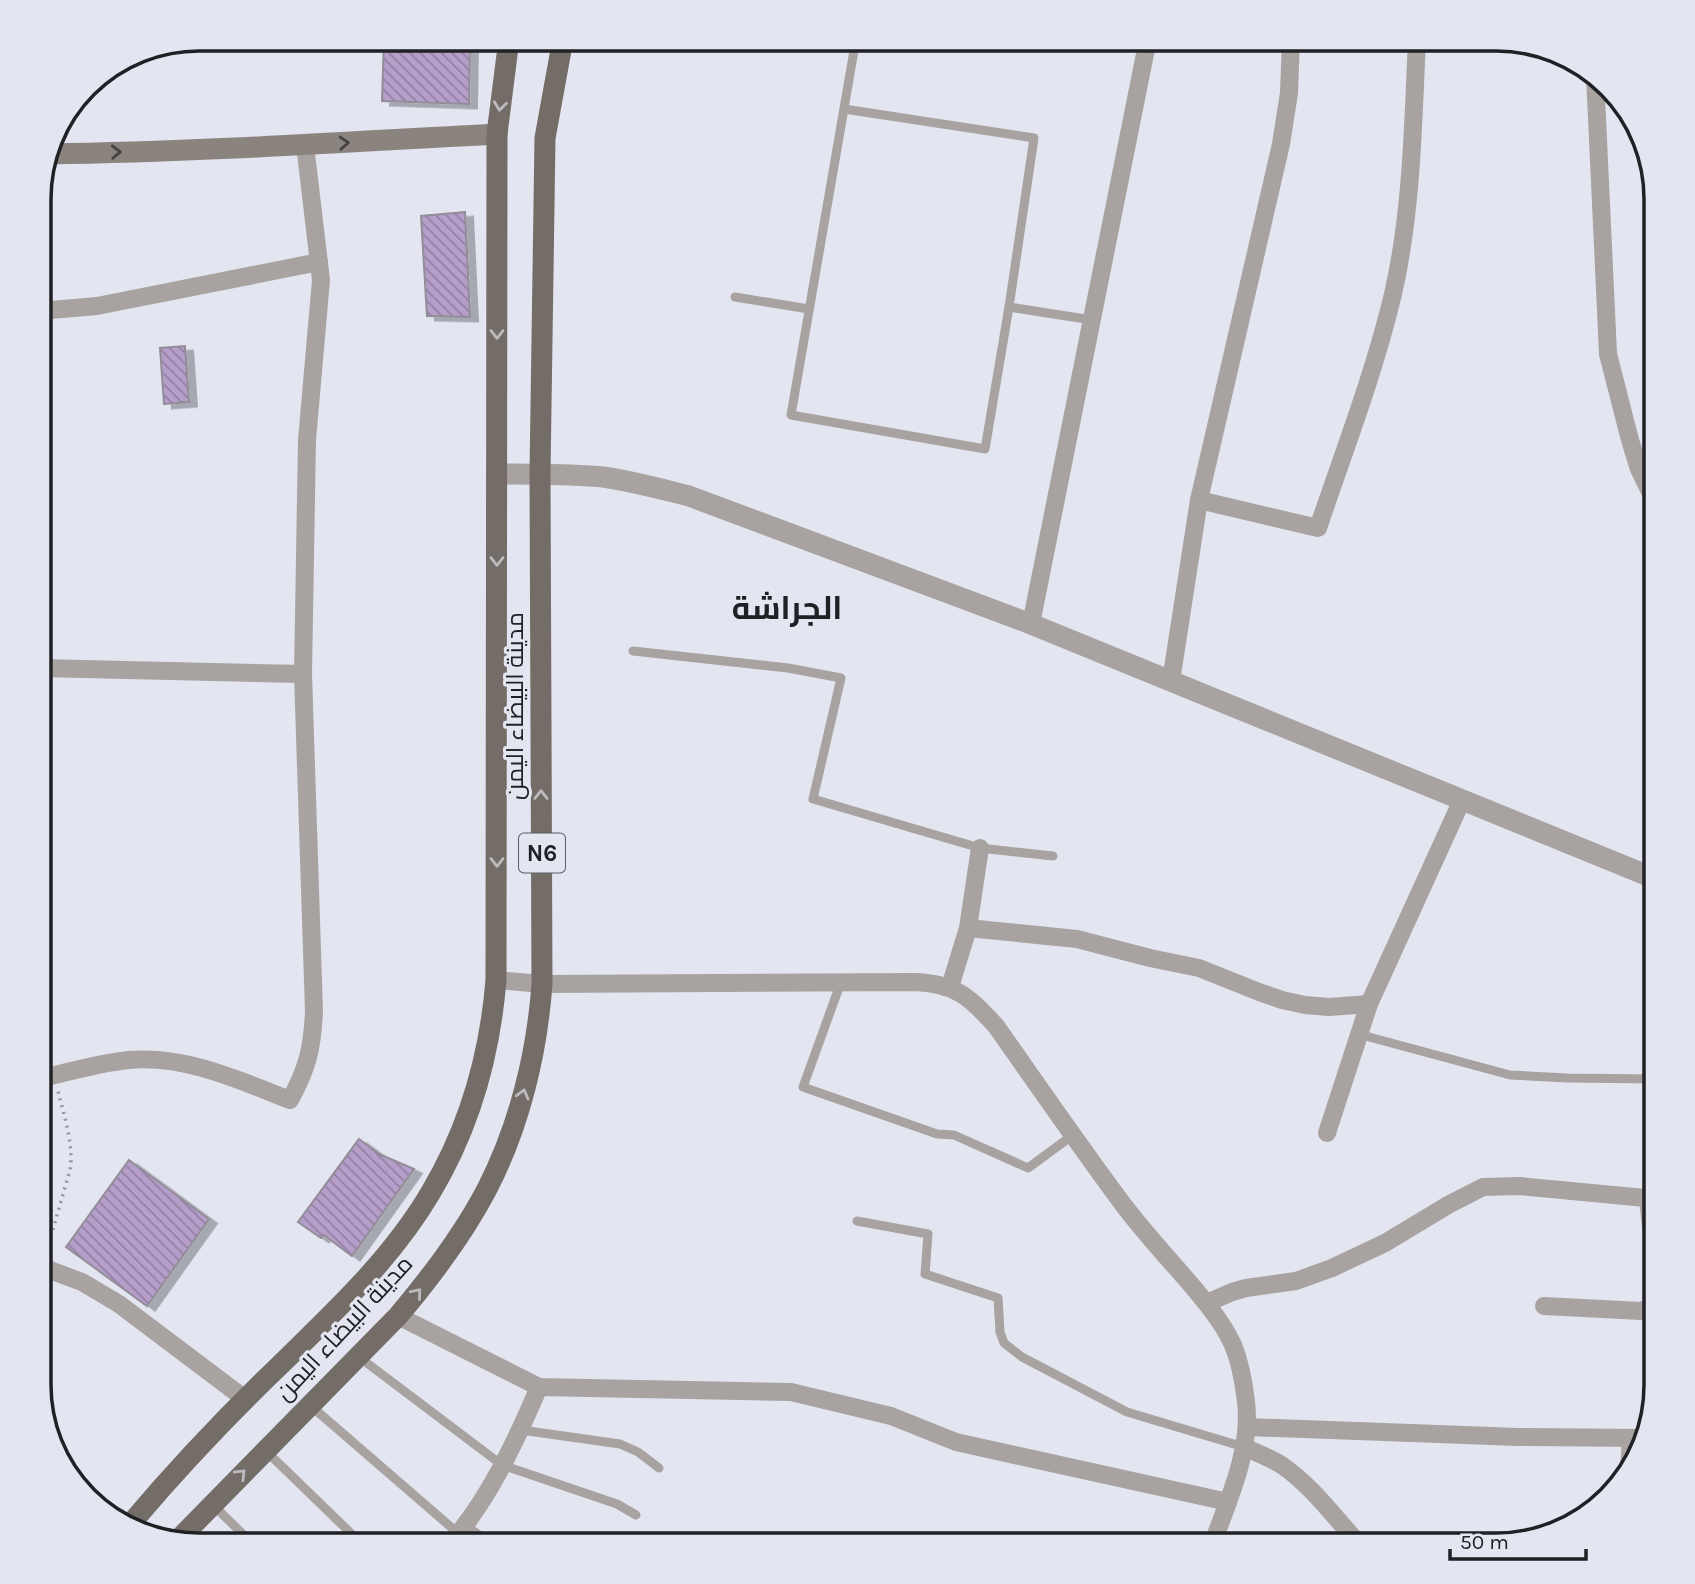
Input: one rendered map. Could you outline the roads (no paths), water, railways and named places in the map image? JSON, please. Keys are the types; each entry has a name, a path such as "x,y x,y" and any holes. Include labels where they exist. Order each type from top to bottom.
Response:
{"main road":[{"name":"مدينة البيضاء اليمن","path":"135,1519 245,1399 353,1293 397,1242 430,1193 450,1156 471,1108 488,1044 496,980 497,134 507,51"},
{"name":"مدينة البيضاء اليمن","path":"185,1532 398,1315 423,1286 487,1190 503,1154 527,1079 540,1013 542,984 540,474 544,138 561,51"},
{"path":"58,154 305,145 497,134"}],"street":[{"path":"1031,624 1146,51"},
{"path":"1171,681 1199,500 1281,144 1289,93 1290,51"},
{"path":"1199,500 1318,528 1380,343 1395,284 1409,193 1416,51"},
{"path":"1596,89 1608,354 1626,428 1644,479"},
{"path":"51,1076 108,1062 161,1060 228,1076 290,1100 308,1060 314,1012 303,674 307,440 321,280 305,145"},
{"path":"51,309 97,306 320,262"},
{"path":"497,474 603,477 689,496 1031,624 1644,874"},
{"path":"51,668 303,674"},
{"path":"1327,1133 1369,1004 1462,800"},
{"path":"950,987 968,928 980,848"},
{"path":"968,928 1077,939 1199,968 1259,992 1306,1005 1329,1007 1369,1004"},
{"path":"496,980 542,984 916,982 950,987 964,995 996,1026 1133,1218 1207,1303 1234,1346 1246,1403 1247,1427 1244,1447 1217,1533"},
{"path":"1207,1303 1239,1290 1296,1281 1332,1268 1385,1243 1483,1187 1519,1186 1644,1198"},
{"path":"51,1270 82,1282 119,1304 245,1399"},
{"path":"1544,1306 1644,1310"},
{"path":"398,1315 539,1387 791,1392 891,1416 957,1442 1228,1502"},
{"path":"459,1533 488,1493 539,1387"},
{"path":"1247,1427 1518,1437 1634,1438"},
{"path":"1244,1447 1284,1467 1349,1533"}],"lane":[{"path":"844,108 1034,138 985,449 791,415 809,309 854,51"},
{"path":"735,297 809,309"},
{"path":"1009,307 1092,320"},
{"path":"633,651 788,668 841,678 813,799 980,848 1054,856"},
{"path":"841,982 803,1087 937,1134 954,1135 1028,1168 1073,1135"},
{"path":"1358,1034 1510,1075 1567,1079 1644,1079"},
{"path":"857,1221 928,1234 925,1274 998,1298 1000,1332 1004,1343 1022,1357 1127,1412 1244,1447"},
{"path":"358,1356 502,1465 617,1504 636,1515"},
{"path":"310,1405 456,1533"},
{"path":"520,1430 620,1444 638,1452 659,1468"},
{"path":"265,1450 351,1533"},
{"path":"211,1504 241,1533"}],"district":[{"name":"الجراشة","path":"787,608"}]}
